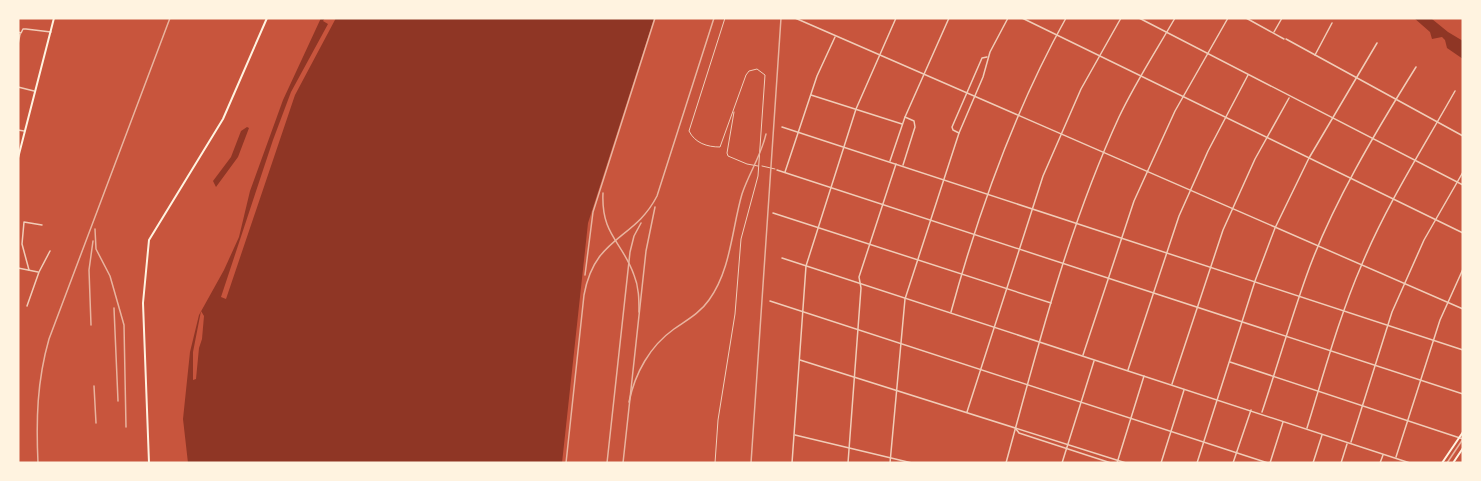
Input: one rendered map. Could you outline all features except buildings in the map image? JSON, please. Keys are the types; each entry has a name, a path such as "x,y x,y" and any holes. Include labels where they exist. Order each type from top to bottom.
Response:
{"main road":[{"path":"18,158 54,18"},
{"path":"149,463 143,303 149,240 223,119 267,18"},
{"path":"1442,463 1461,439 1463,432"},
{"path":"1453,463 1463,448"}],"street":[{"path":"795,18 1463,309"},
{"path":"792,463 806,266 856,109 896,18"},
{"path":"890,162 902,124 949,18"},
{"path":"890,463 905,298 943,179 983,77 988,57 1008,18"},
{"path":"1022,18 1463,233"},
{"path":"951,313 1003,150 1040,66 1066,18"},
{"path":"967,413 1043,176 1081,89 1121,18"},
{"path":"1139,18 1463,186"},
{"path":"1006,463 1039,342 1077,223 1119,117 1175,18"},
{"path":"1083,356 1121,238 1162,135 1228,18"},
{"path":"1246,18 1463,136"},
{"path":"1273,32 1282,18"},
{"path":"1315,56 1332,23"},
{"path":"18,44 19,32 26,28 51,32"},
{"path":"785,172 810,94 836,36"},
{"path":"1197,463 1255,281 1275,228 1309,158 1377,43"},
{"path":"960,133 952,127 982,58 988,57"},
{"path":"1261,414 1318,247 1339,200 1416,67"},
{"path":"1127,371 1166,252 1190,190 1225,117 1249,74"},
{"path":"18,87 35,91"},
{"path":"1306,429 1344,310 1361,265 1393,200 1455,91"},
{"path":"810,94 902,124"},
{"path":"1172,385 1210,266 1232,209 1290,96"},
{"path":"903,166 915,128 914,121 905,117"},
{"path":"782,127 1463,350"},
{"path":"18,130 25,131"},
{"path":"848,463 855,377 859,277 896,164"},
{"path":"777,170 1463,394"},
{"path":"1341,463 1363,405 1388,324 1405,283 1463,172"},
{"path":"773,213 1051,303"},
{"path":"29,270 22,244 24,222 42,225"},
{"path":"27,306 39,272 50,251"},
{"path":"782,258 1410,463"},
{"path":"18,268 39,272"},
{"path":"1395,458 1433,339 1463,268"},
{"path":"770,301 1269,463 1284,421"},
{"path":"799,360 1126,463"},
{"path":"1062,463 1094,360"},
{"path":"1230,362 1461,439"},
{"path":"1117,462 1144,376"},
{"path":"1161,463 1185,389"},
{"path":"1233,463 1251,410"},
{"path":"1016,428 1019,433 1111,463"},
{"path":"794,434 912,463"},
{"path":"1313,463 1322,434"},
{"path":"1380,463 1383,454"}],"lane":[{"path":"716,463 718,420 735,314 741,239 757,186 760,166 765,75 757,69 749,71 746,75 720,147 699,142 692,137 689,131 725,18"},
{"path":"734,110 726,146 728,156 747,164 777,170"}],"shaded area":[{"path":"321,18 654,18 588,223 562,463 188,463 183,419 190,352 199,315 239,237 250,191 283,100"},
{"path":"1414,18 1432,19 1463,41 1463,59 1447,48 1442,37 1432,39 1430,32"},
{"path":"249,128 238,157 216,187 213,181 231,157 241,131"}],"pier":[{"path":"325,18 336,18 295,95 226,299 221,297 273,140 291,92 328,24 323,21"},
{"path":"201,311 204,316 202,339 196,379 193,380 193,352"}],"tram line":[{"path":"1447,463 1463,439"}],"railway":[{"path":"38,463 38,401 49,339 170,18"},
{"path":"585,275 593,212 655,18"},
{"path":"566,463 584,295 589,275 606,249 648,211 657,196 714,18"},
{"path":"751,463 781,18"},
{"path":"629,402 635,381 651,352 665,336 702,309 716,288 726,262 742,194 766,134"},
{"path":"603,193 605,219 636,280 639,312"},
{"path":"623,463 646,251 655,207"},
{"path":"607,463 630,252 634,236 641,223"},
{"path":"95,229 96,249 110,276 124,325 126,427"},
{"path":"91,325 89,270 93,241"},
{"path":"114,308 118,401"},
{"path":"94,386 96,423"}]}
